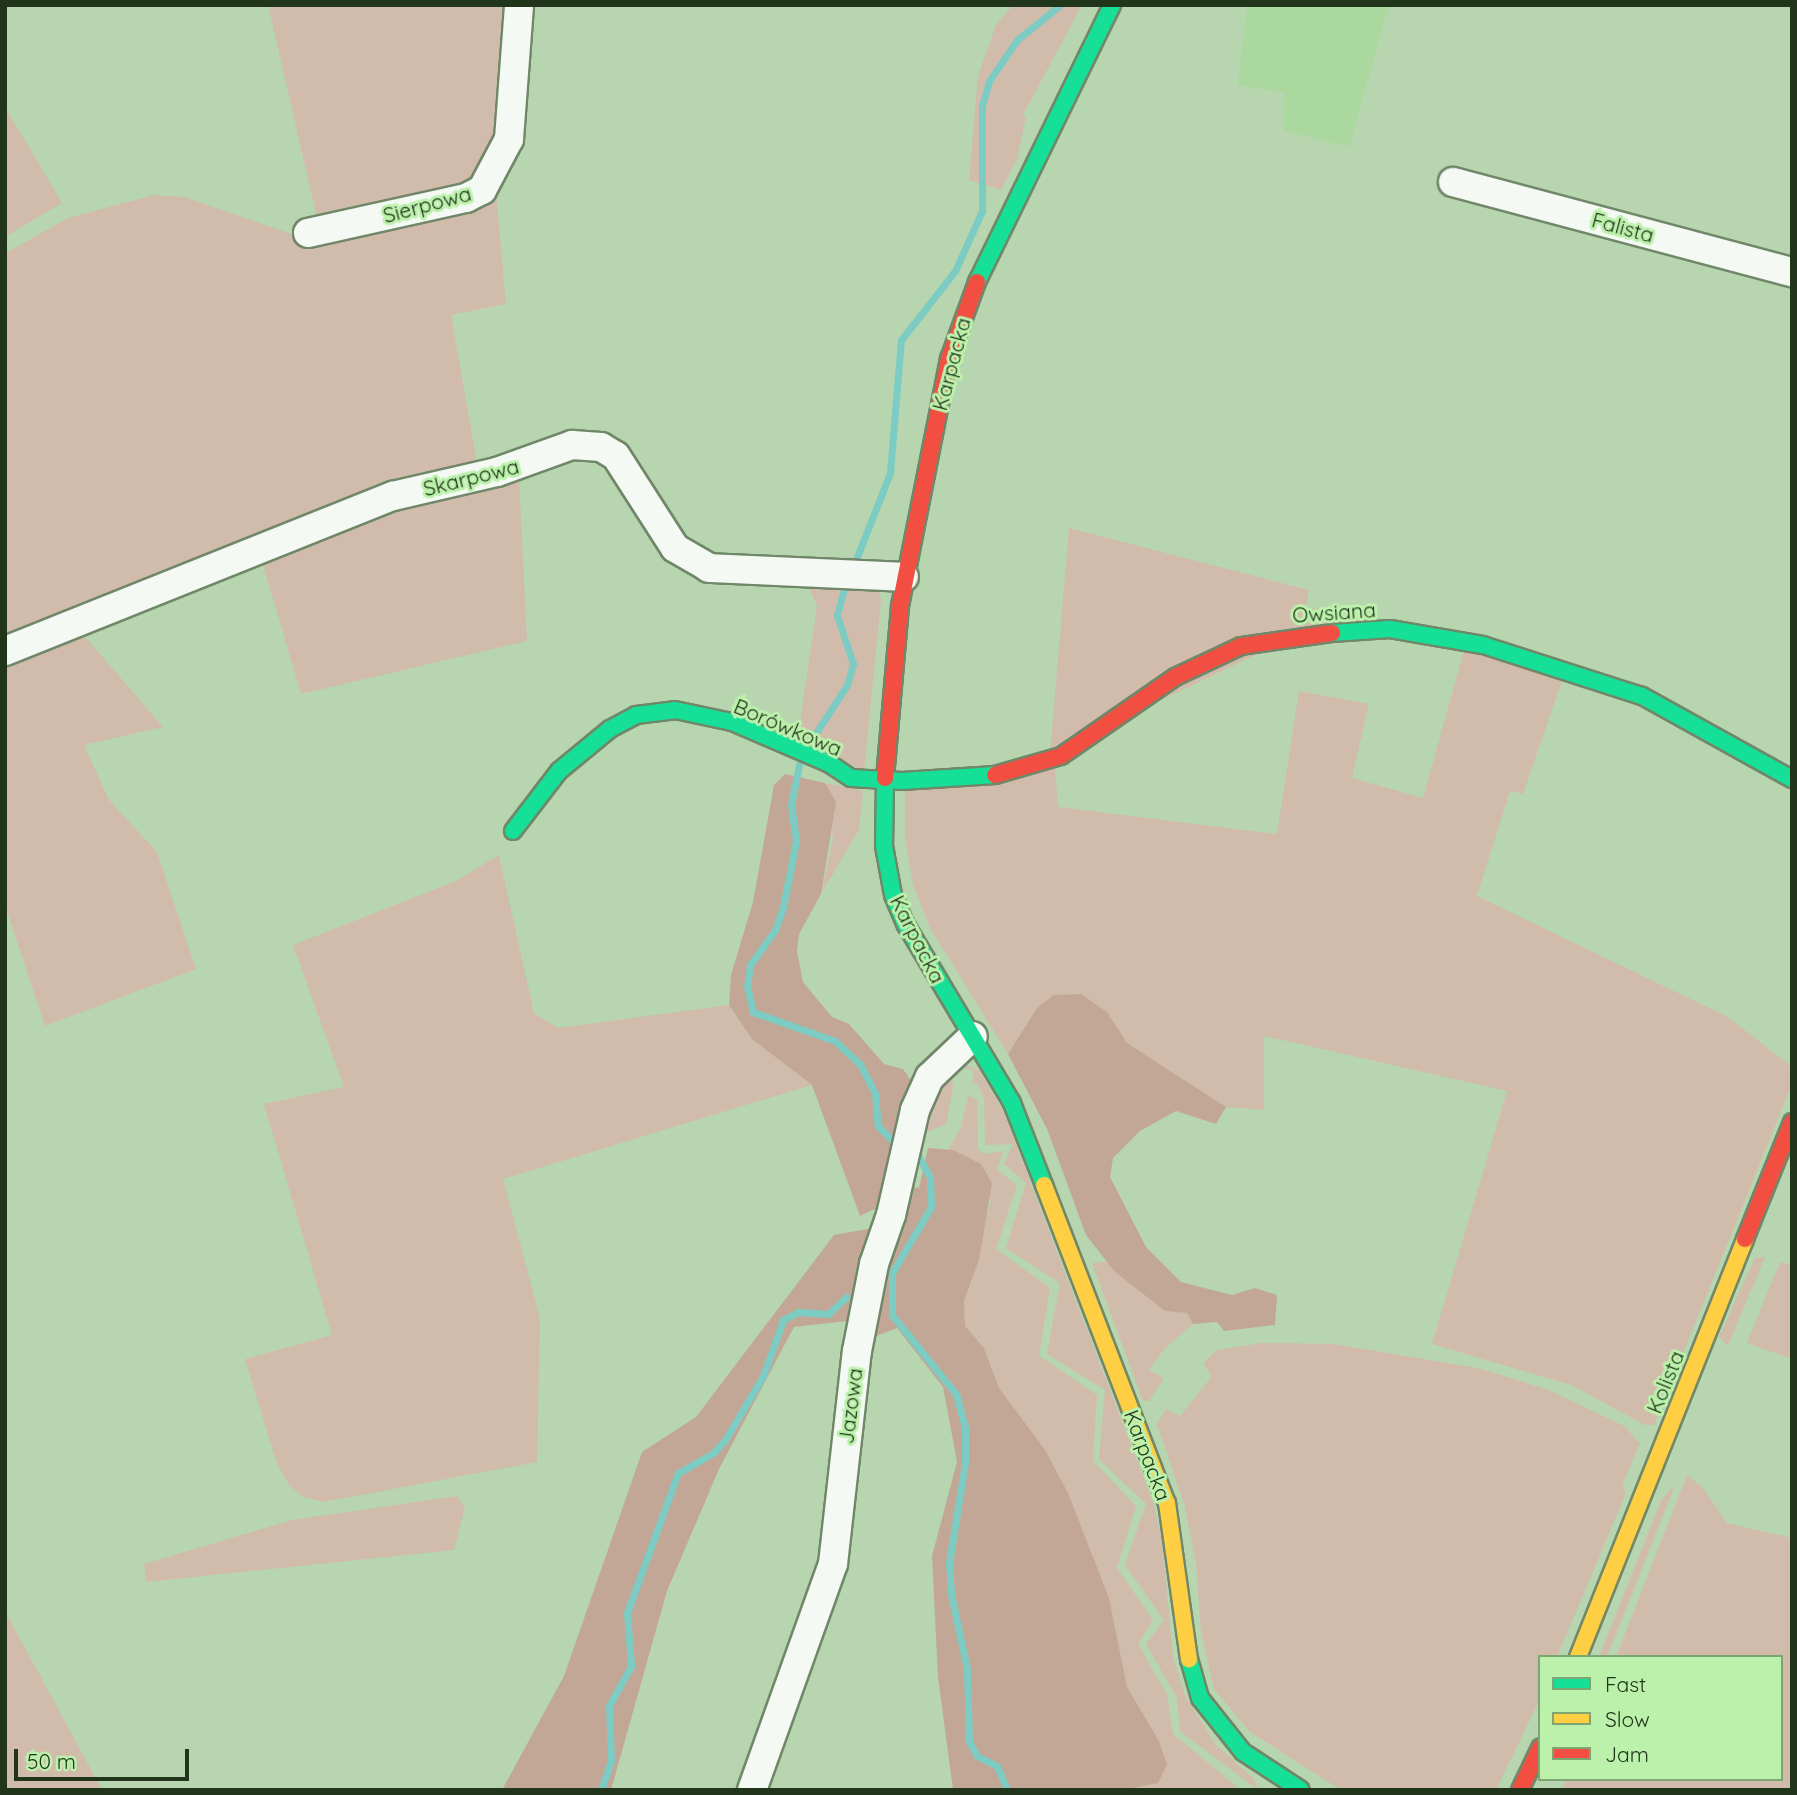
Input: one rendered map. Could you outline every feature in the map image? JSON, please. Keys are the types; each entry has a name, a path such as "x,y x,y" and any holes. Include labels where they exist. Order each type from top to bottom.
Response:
{"street":[{"name":"Sierpowa","path":"308,233 466,198 482,190 509,139 519,5"},
{"name":"Karpacka","path":"1112,5 992,247 964,313 940,395 904,577 885,781 884,846 893,895 932,973 973,1036 1027,1138 1167,1503 1188,1657 1200,1698 1243,1752 1273,1783 1301,1790"},
{"name":"Falista","path":"1453,182 1792,272"},
{"name":"Skarpowa","path":"5,651 393,496 497,472 572,445 601,447 616,456 661,528 689,559 734,572 904,577"},
{"name":"Owsiana","path":"885,781 999,775 1033,767 1083,743 1175,677 1241,646 1289,636 1390,629 1483,645 1642,696 1703,726 1792,779"},
{"name":"Borówkowa","path":"513,831 559,771 610,729 636,715 687,713 744,726 778,744 830,764 851,778 885,781"},
{"name":"Jazowa","path":"752,1790 833,1564 857,1350 874,1264 901,1174 910,1133 930,1077 973,1036"},
{"name":"Kolista","path":"1579,1655 1792,1122"},
{"path":"1520,1790 1538,1752"}],"shaded area":[{"path":"268,5 514,5 502,138 480,183 318,222"},
{"path":"1013,5 1082,5 1023,115 1026,117 1017,159 1001,190 969,180 978,76 996,25"},
{"path":"1247,5 1389,5 1349,147 1283,130 1285,93 1238,85"},
{"path":"5,107 62,203 5,237"},
{"path":"495,182 506,304 451,315 477,463 5,641 6,253 68,218 154,195 184,197 303,238"},
{"path":"519,477 527,641 301,694 261,558 402,509"},
{"path":"1069,528 1309,590 1306,607 1371,619 1317,625 1050,754"},
{"path":"807,583 878,587 881,601 864,771 798,736 817,606"},
{"path":"76,634 87,639 163,727 84,745 109,800 157,852 196,969 45,1026 5,905 5,661"},
{"path":"1465,647 1563,678 1523,794 1510,791 1477,896 1728,1017 1792,1067 1792,1084 1654,1425 1645,1425 1571,1385 1432,1344 1507,1091 1264,1036 1264,1110 1226,1107 1127,1043 1107,1012 1037,1008 1008,1054 930,928 913,885 905,837 905,789 1055,765 1058,807 1277,834 1299,691 1369,704 1352,778 1423,798"},
{"path":"785,774 825,783 836,802 821,894 799,934 797,952 803,982 832,1017 849,1024 884,1064 903,1069 912,1082 879,1207 860,1216 812,1085 752,1039 729,1005 731,975 753,902 774,785"},
{"path":"826,783 863,791 859,830 821,894 833,840"},
{"path":"499,855 534,1013 558,1028 729,1005 752,1039 812,1085 503,1179 540,1318 537,1462 324,1502 303,1497 289,1485 277,1464 245,1359 332,1335 264,1104 344,1087 293,945 456,881"},
{"path":"1081,994 1107,1012 1127,1043 1226,1107 1216,1124 1176,1111 1140,1131 1113,1158 1110,1177 1146,1247 1181,1282 1232,1295 1255,1288 1277,1295 1275,1325 1224,1331 1217,1322 1193,1324 1187,1313 1165,1311 1115,1272 1086,1235 1047,1129 1008,1054 1037,1008 1053,995"},
{"path":"963,1064 979,1070 1003,1111 1153,1502 1162,1539 1173,1656 1185,1696 1216,1745 1254,1779 1258,1790 1180,1731 1177,1698 1146,1644 1164,1620 1125,1565 1146,1504 1099,1459 1105,1390 1047,1354 1060,1283 1006,1248 1026,1183 1004,1164 1013,1144 985,1145 984,1099 978,1084 972,1083 974,1070 954,1066"},
{"path":"945,1075 954,1083 946,1124 920,1135 924,1116"},
{"path":"968,1096 977,1099 978,1149 984,1154 1003,1151 997,1170 1017,1185 996,1249 1050,1288 1039,1356 1097,1395 1093,1461 1136,1506 1117,1568 1153,1620 1138,1644 1167,1695 1173,1734 1241,1790 1122,1790 1159,1741 1127,1687 1109,1598 1020,1419 999,1388 984,1348 965,1326 964,1301 979,1260 980,1234 991,1201 948,1150 961,1127"},
{"path":"928,1148 953,1150 981,1164 992,1183 979,1260 964,1301 965,1326 984,1348 999,1388 1045,1450 1068,1493 1109,1598 1127,1687 1159,1741 1167,1764 1158,1783 1122,1790 953,1790 938,1677 932,1556 957,1462 943,1387 897,1328 866,1340 909,1186 919,1188"},
{"path":"873,1228 856,1320 794,1327 719,1469 667,1591 611,1790 502,1790 564,1676 642,1452 696,1417 834,1235"},
{"path":"1765,1257 1728,1346 1719,1337 1755,1258"},
{"path":"1108,1262 1165,1311 1187,1313 1193,1324 1165,1348 1149,1370 1164,1378 1149,1401 1143,1401 1092,1263"},
{"path":"1780,1262 1792,1265 1792,1359 1747,1343"},
{"path":"1262,1343 1335,1344 1478,1368 1549,1390 1624,1426 1640,1444 1622,1485 1626,1493 1558,1655 1538,1655 1538,1703 1496,1790 1341,1790 1250,1732 1214,1689 1201,1632 1196,1565 1185,1506 1157,1424 1166,1409 1180,1416 1212,1376 1203,1363 1217,1350"},
{"path":"1687,1475 1703,1488 1727,1523 1792,1538 1792,1790 1562,1790 1565,1781 1783,1781 1783,1655 1617,1655"},
{"path":"1675,1485 1608,1655 1600,1655 1661,1500"},
{"path":"457,1496 465,1507 454,1550 146,1582 144,1564 292,1520"},
{"path":"5,1611 102,1790 5,1790"}],"waterway":[{"path":"853,567 890,473 901,340 955,271 982,211 982,106 989,81 1017,40 1060,5"},
{"path":"810,742 847,685 853,664 837,615 846,581"},
{"path":"799,765 791,805 796,841 783,907 775,930 750,965 747,986 753,1012 835,1041 860,1064 875,1094 878,1126 900,1148"},
{"path":"911,1153 919,1157 930,1178 931,1207 892,1273 892,1315 956,1394 965,1427 965,1463 949,1563 951,1594 967,1669 969,1741 977,1756 997,1766 1007,1790"},
{"path":"601,1790 611,1761 609,1706 631,1666 627,1613 678,1473 713,1453 725,1440 763,1376 783,1320 798,1312 828,1314 846,1297"}],"traffic: fast":[{"path":"977,282 1112,5"},
{"path":"1332,633 1390,629 1483,645 1642,696 1792,779"},
{"path":"513,831 559,771 610,729 636,715 675,710 732,722 830,764 851,778 902,781 995,775"},
{"path":"885,778 884,846 893,895 906,925 1012,1103 1044,1185"},
{"path":"1189,1659 1200,1698 1243,1752 1301,1790"}],"traffic: slow":[{"path":"1044,1185 1167,1503 1189,1659"},
{"path":"1579,1655 1745,1239"}],"traffic: jam":[{"path":"885,778 900,606 949,359 977,282"},
{"path":"995,775 1061,756 1175,677 1241,646 1332,633"},
{"path":"1745,1239 1792,1122"},
{"path":"1520,1790 1538,1752"}]}
